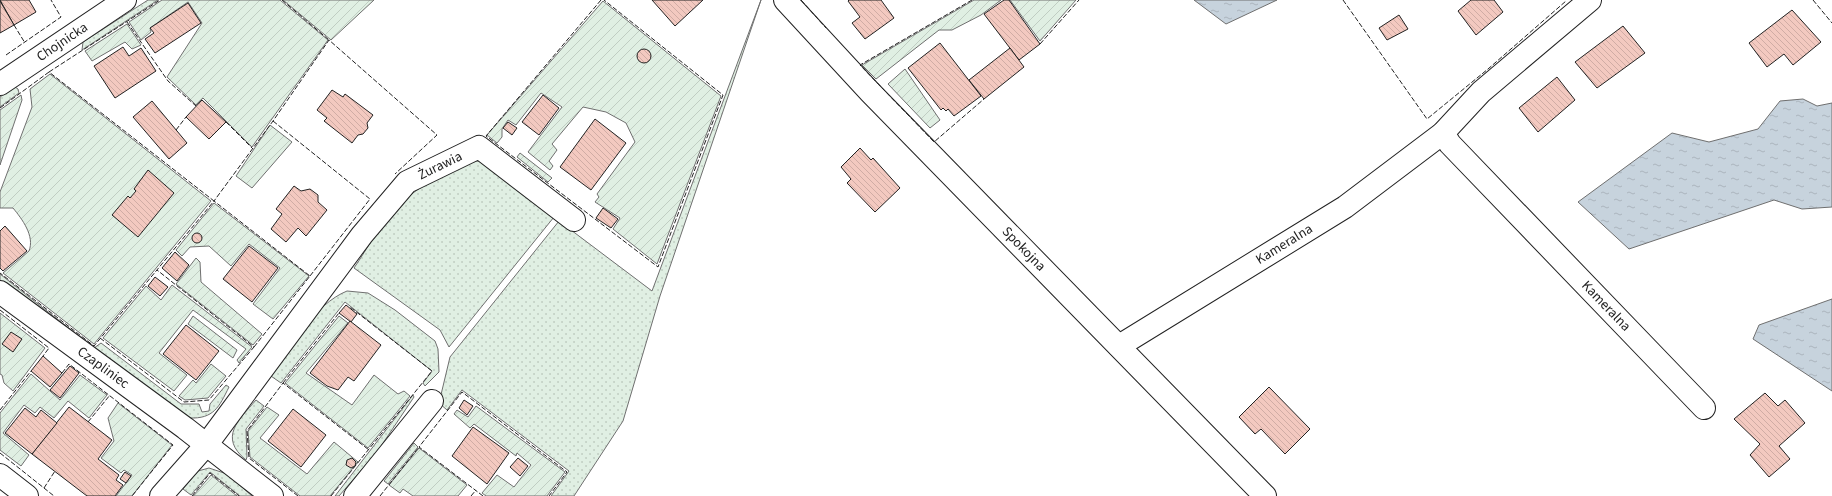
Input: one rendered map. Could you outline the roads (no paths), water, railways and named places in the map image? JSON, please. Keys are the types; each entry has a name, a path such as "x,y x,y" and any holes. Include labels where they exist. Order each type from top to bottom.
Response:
{"street":[{"name":"Chojnicka","path":"0,84 125,0"},
{"name":"Spokojna","path":"785,0 870,92 1265,496"},
{"name":"Kameralna","path":"1119,346 1345,207 1444,133 1481,92 1590,0"},
{"name":"Kameralna","path":"1444,133 1450,144 1704,408"},
{"name":"Żurawia","path":"206,444 362,235 407,182 479,147 574,220"},
{"name":"Czapliniec","path":"0,292 206,444 272,496"},
{"path":"355,496 432,401"},
{"path":"161,496 206,444"},
{"path":"0,475 27,496"}],"water":[{"path":"1194,0 1277,0 1226,24"},
{"path":"1803,99 1817,106 1832,103 1832,207 1802,209 1774,200 1629,249 1578,202 1672,133 1709,142 1758,129 1780,101"},
{"path":"1832,299 1832,391 1753,339 1759,325"}]}
